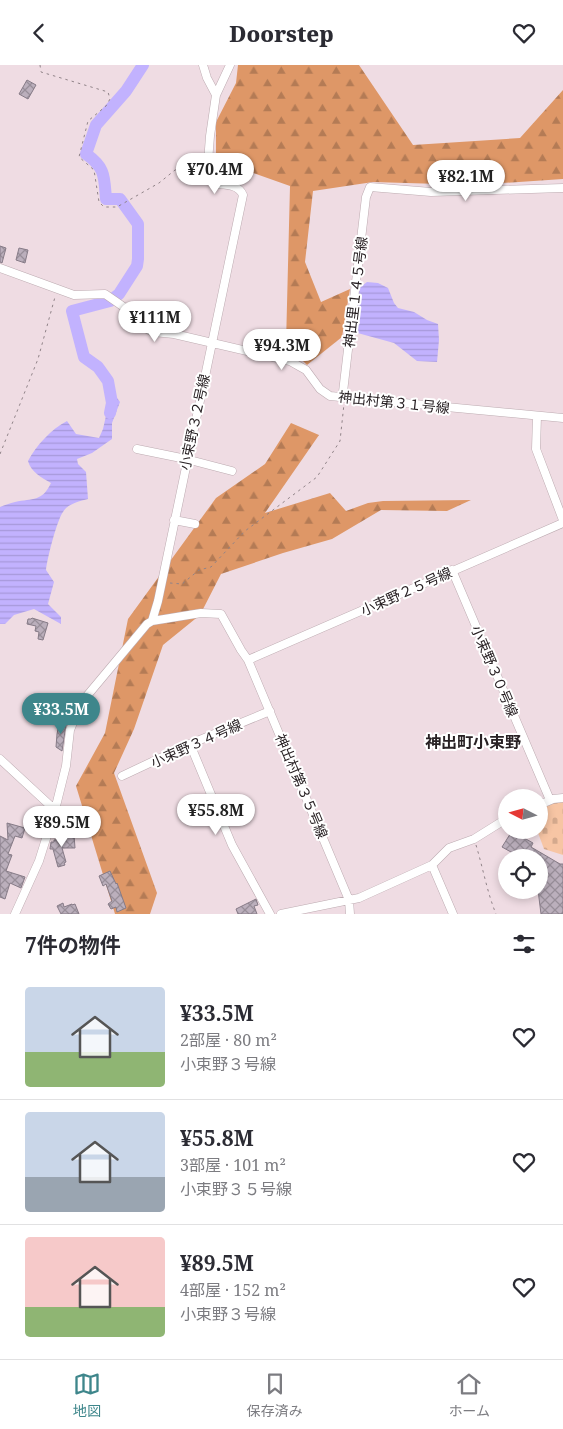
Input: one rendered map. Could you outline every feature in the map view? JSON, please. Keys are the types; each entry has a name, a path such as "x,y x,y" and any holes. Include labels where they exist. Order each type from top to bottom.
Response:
{"street":[{"path":"203,65 216,95"},
{"path":"208,162 216,95 230,65"},
{"name":"小束野３２号線","path":"152,621 243,195 236,187 215,184 210,174 208,162"},
{"name":"神出里１４５号線","path":"344,398 343,392 366,197 370,187 431,192 563,188"},
{"path":"0,268 60,289"},
{"name":"神出村第３１号線","path":"60,289 74,295 105,294 131,312 143,327 153,332 174,334 290,361 306,370 320,389 330,396 563,418"},
{"path":"537,416 536,449 563,521"},
{"path":"137,449 232,471"},
{"path":"174,520 195,524"},
{"name":"小束野２５号線","path":"248,660 563,521"},
{"name":"小束野３０号線","path":"452,570 550,800"},
{"name":"神出村第３５号線","path":"152,621 201,613 221,615 248,660 350,900 350,914"},
{"path":"15,914 42,852 66,766 70,730 81,703 147,624 152,621"},
{"name":"小束野３４号線","path":"122,777 190,744 270,711"},
{"path":"190,744 232,845 270,914"},
{"path":"0,759 55,810"},
{"path":"550,800 563,798"},
{"path":"281,914 359,897 432,865 449,848 474,839 498,824"},
{"path":"432,865 453,914"}],"path":[{"path":"40,65 41,72 108,92 110,99 106,106 88,121 79,157 94,170 99,202 104,207 117,207 129,201 159,183 175,170 208,162"},
{"path":"0,454 38,359 55,296 60,289"},
{"path":"161,583 182,584 198,571 211,567 245,531 317,477 340,441 344,398"},
{"path":"474,839 496,914"}],"green space":[{"path":"238,65 359,65 413,145 520,138 563,90 563,179 473,185 373,182 313,191 305,262 321,302 350,289 342,337 307,365 286,344 290,186 216,160 216,122 236,83"},
{"path":"291,423 319,435 265,513 330,493 346,511 368,503 383,501 471,500 447,511 381,510 332,539 221,574 200,615 163,645 134,729 114,773 157,893 150,914 115,914 76,786 105,733 128,619 216,498 265,464"},
{"path":"563,800 563,855 544,849 540,839 548,839 548,804"}],"shaded area":[{"path":"367,282 378,283 388,288 398,308 414,312 438,324 437,362 417,361 394,343 354,332 358,289"},
{"path":"114,394 120,402 112,423 112,439 92,453 77,459 78,464 86,472 88,499 65,509 55,531 48,557 46,570 54,582 48,604 61,617 61,624 34,609 14,615 5,624 0,624 0,507 13,502 36,498 44,493 51,483 34,471 28,461 35,450 44,438 67,421 76,434 99,438 110,398"}],"building":[{"path":"27,80 36,85 28,99 19,94"},
{"path":"0,246 6,248 2,263 0,262"},
{"path":"19,248 28,250 25,263 16,260"},
{"path":"32,618 48,623 43,640 38,639 39,632 35,631 36,626 27,624 28,619"},
{"path":"63,714 66,725 62,751 56,747 58,729 60,729"},
{"path":"7,823 25,828 22,838 15,836 8,854 12,855 6,871 25,877 21,888 10,883 5,899 0,897 0,836 8,840"},
{"path":"34,824 42,826 40,832 32,830"},
{"path":"74,835 75,848 62,848 66,862 64,863 65,865 58,867 53,849 50,849 51,842 63,839 63,836"},
{"path":"507,839 526,839 533,843 531,847 534,849 506,849 502,847"},
{"path":"548,857 563,864 563,914 541,914 539,899 548,899"},
{"path":"110,871 117,883 126,908 117,912 116,907 111,909 108,904 112,901 106,884 103,886 99,876"},
{"path":"256,899 258,905 254,906 257,914 238,914 236,909"},
{"path":"63,903 64,907 75,904 79,914 61,914 57,906"}],"waterway":[{"path":"110,413 112,403 108,381 98,367 84,357 72,311 110,301 119,294 137,266 138,224 120,199 106,199 103,173 93,159 86,154 96,125 126,91 143,65"}],"district":[{"name":"神出町小束野","path":"473,742"}]}
